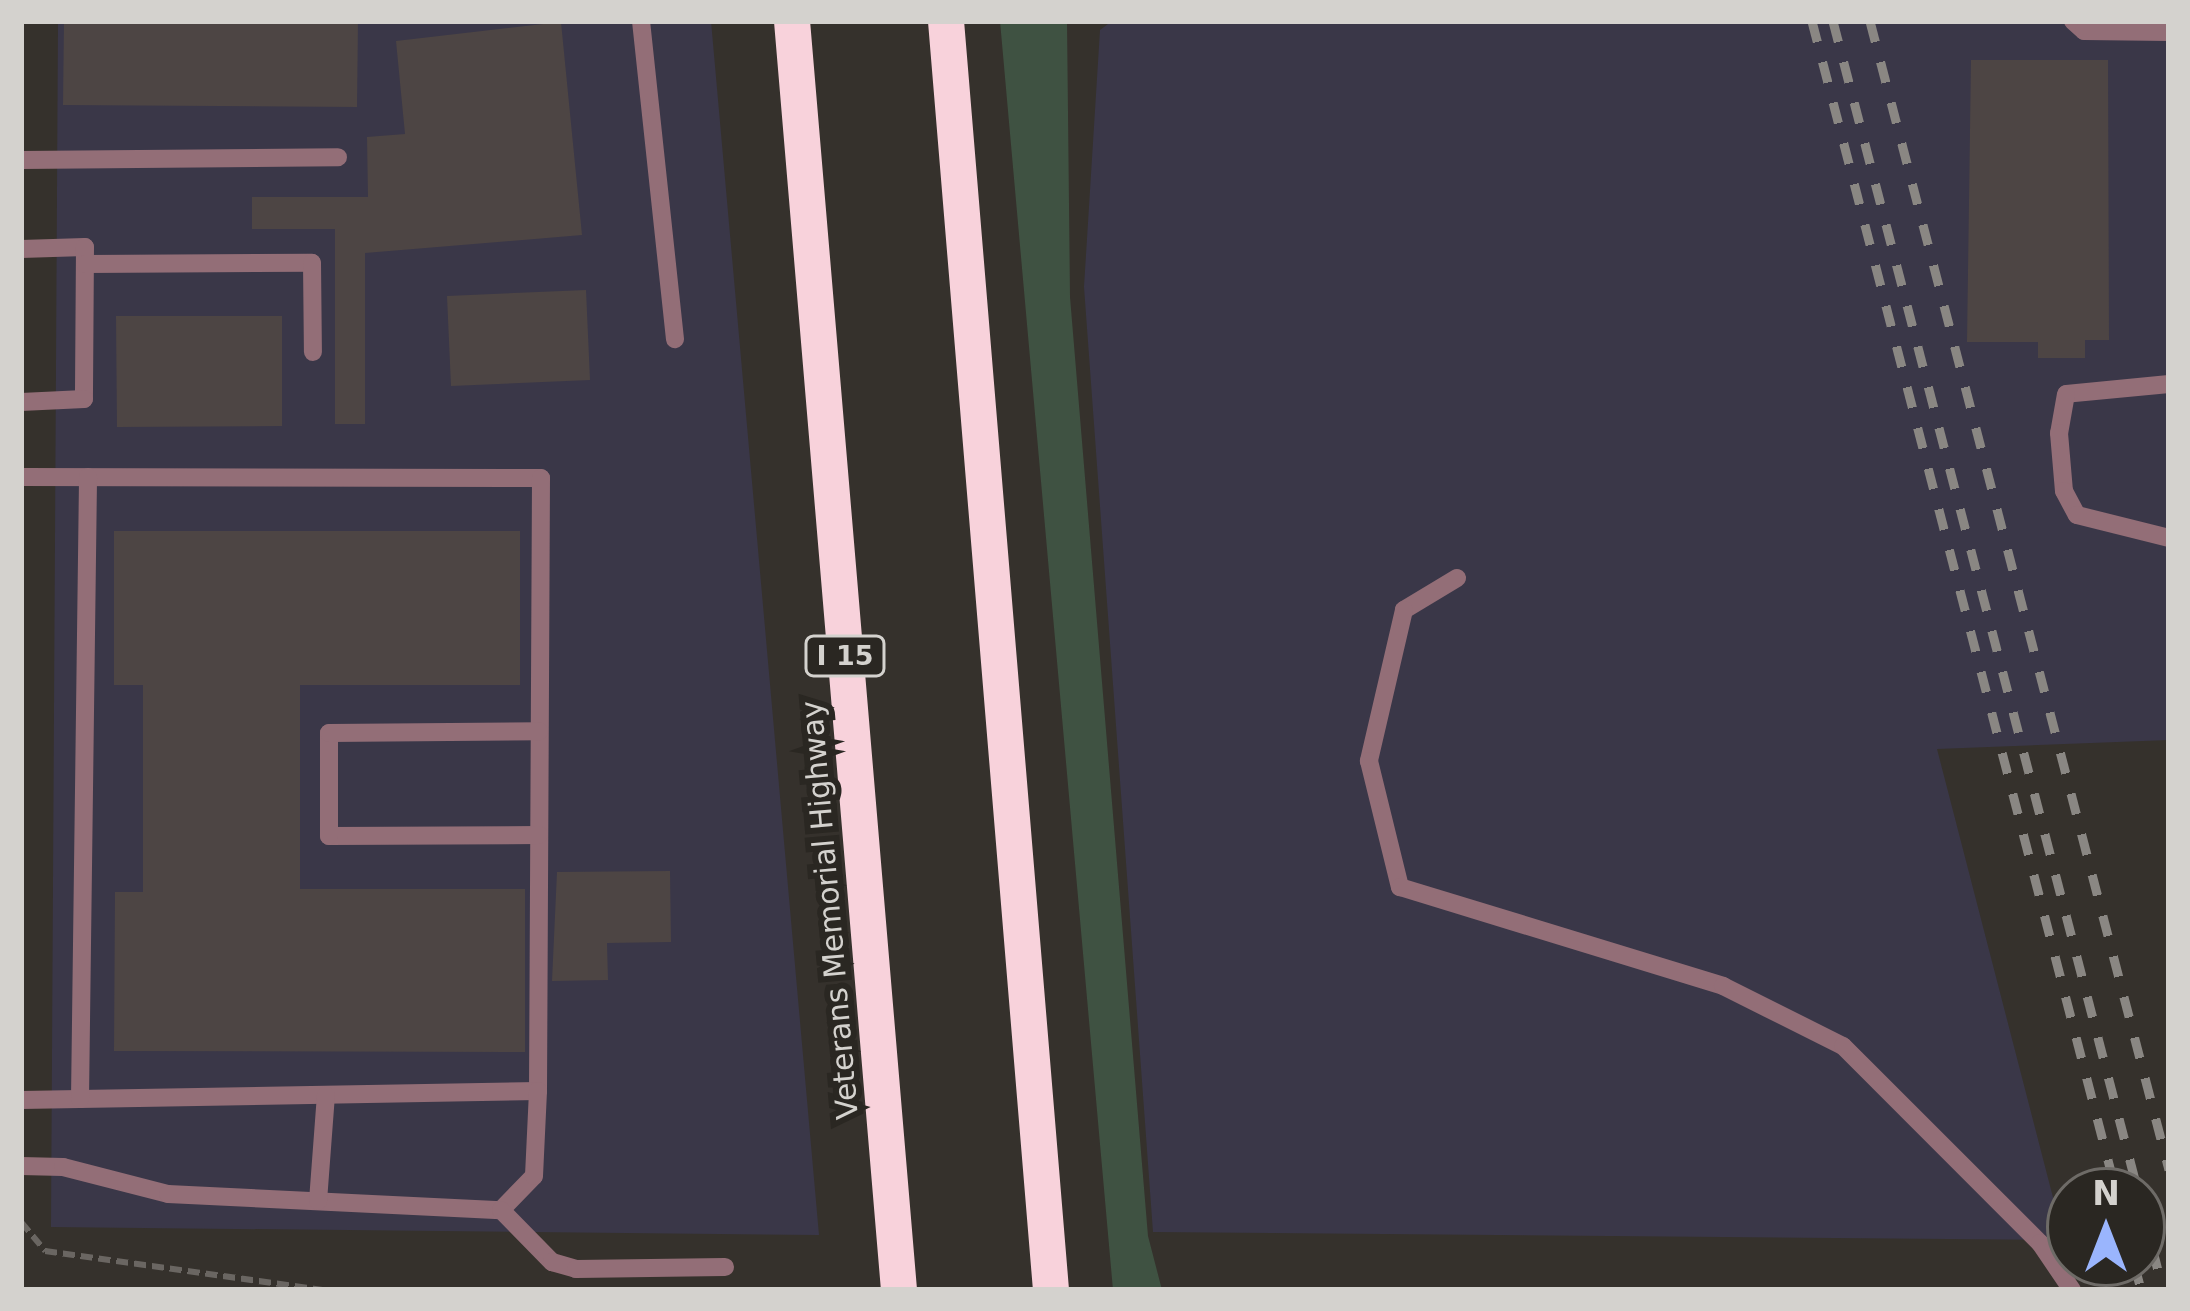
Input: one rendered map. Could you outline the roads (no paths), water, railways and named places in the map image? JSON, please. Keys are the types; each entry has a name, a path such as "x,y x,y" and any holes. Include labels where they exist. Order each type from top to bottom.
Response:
{"highway":[{"name":"Veterans Memorial Highway","path":"792,21 898,1290"},
{"path":"946,21 1051,1290"}],"lane":[{"path":"641,21 675,339"},
{"path":"2073,21 2084,31 2169,32"},
{"path":"21,160 338,157"},
{"path":"21,249 85,247 84,399 21,402"},
{"path":"85,264 312,263 313,352"},
{"path":"2169,384 2072,392 2060,407 2059,433 2071,508 2088,521 2169,538"},
{"path":"21,477 541,478 535,1176 501,1210"},
{"path":"80,1100 88,477"},
{"path":"1457,578 1403,610 1369,761 1400,887 1723,986 1844,1046 2040,1243 2072,1290"},
{"path":"539,731 329,733 329,836 539,835"},
{"path":"21,1100 538,1091"},
{"path":"318,1201 326,1095"},
{"path":"21,1166 63,1167 168,1194 501,1210 552,1262 576,1269 725,1268"}],"railway":[{"path":"1812,21 2110,1167"},
{"path":"1833,21 2132,1167"},
{"path":"1870,21 2169,1170"}]}
